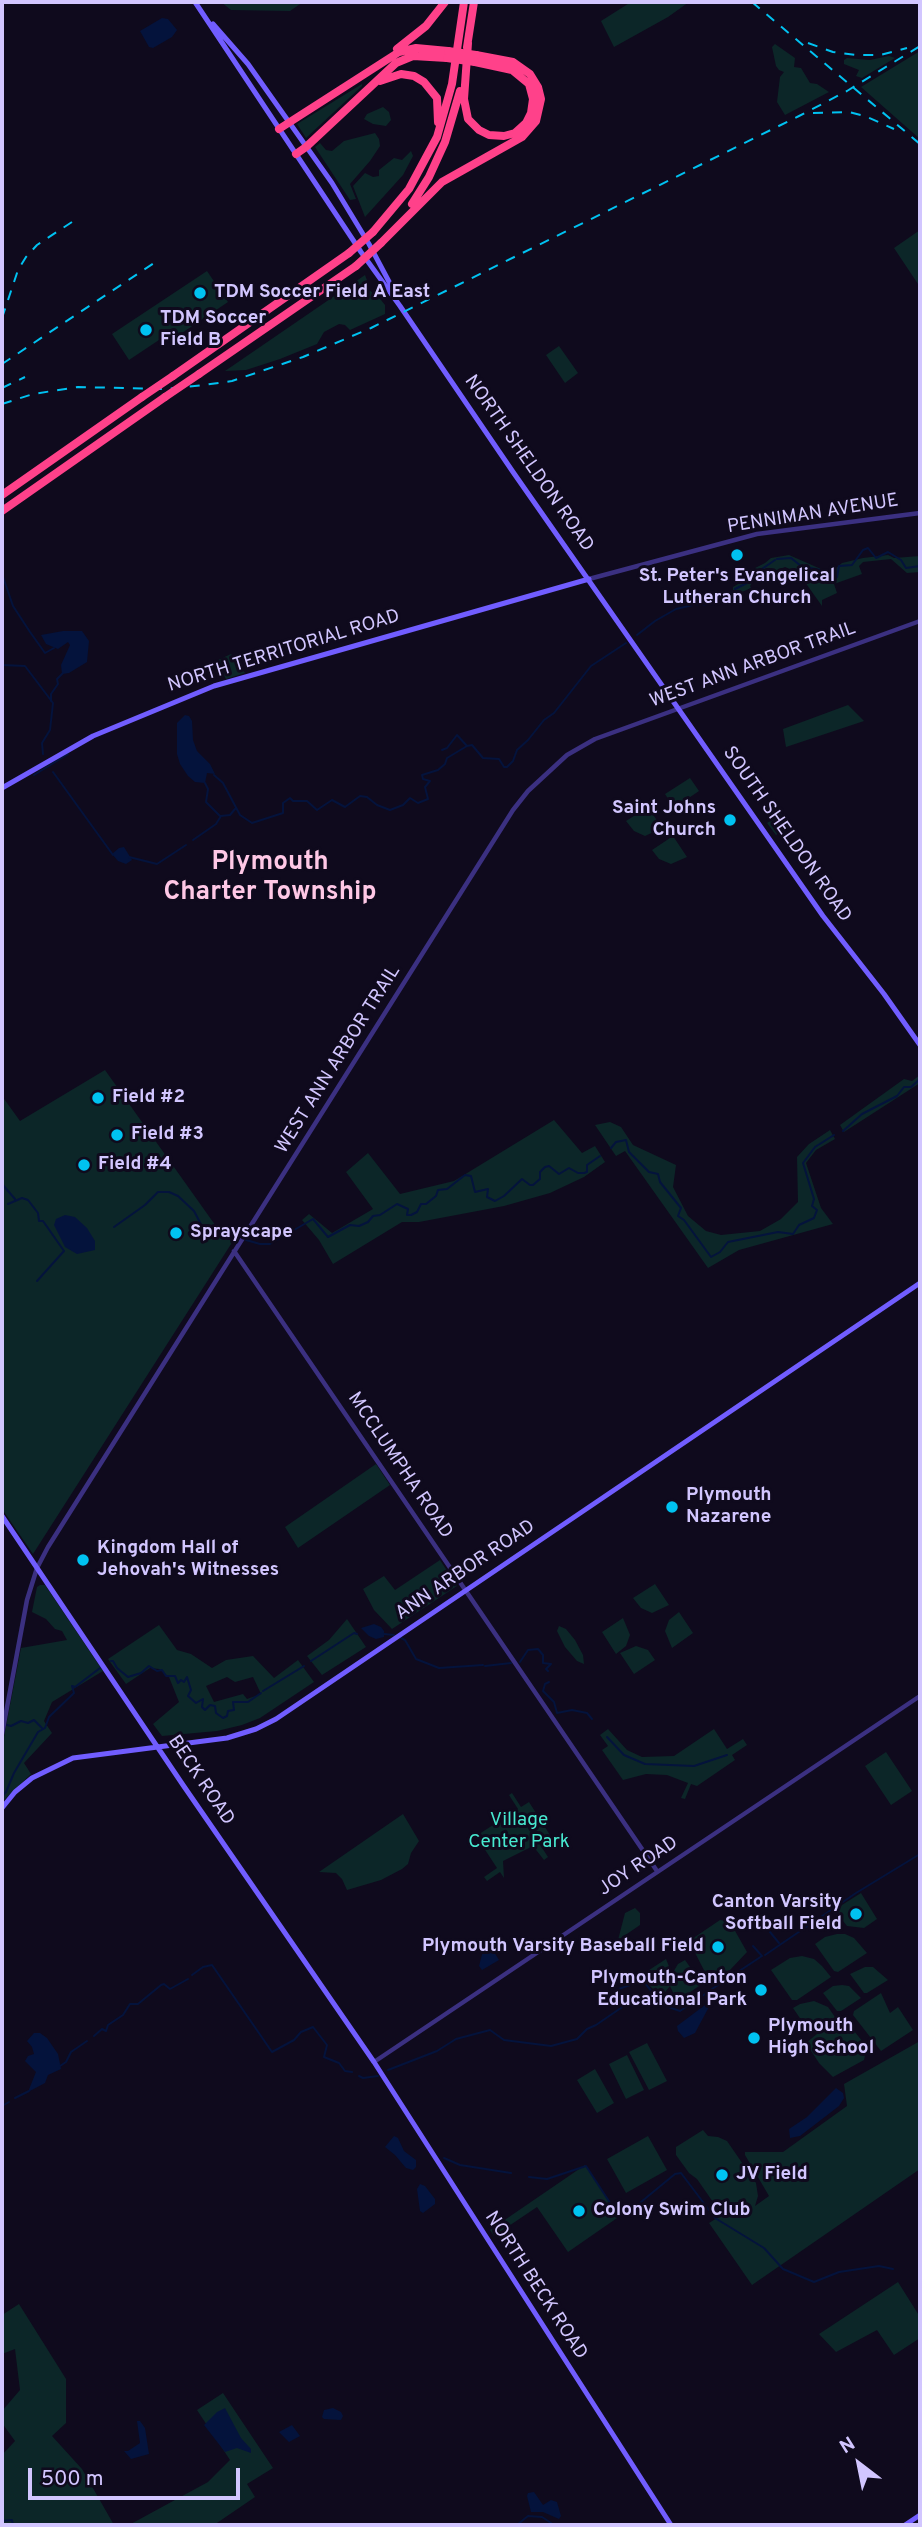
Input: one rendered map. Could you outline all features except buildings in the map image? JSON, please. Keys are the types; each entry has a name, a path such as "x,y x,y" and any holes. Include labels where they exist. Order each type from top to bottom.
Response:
{"highway":[{"path":"279,129 417,34 445,2"},
{"path":"2,495 349,253 373,232 402,199 428,157 449,97 464,2"},
{"path":"394,229 425,184 450,129 461,89 474,2"},
{"path":"468,43 464,99 467,116 473,125 485,134 500,136 514,133 526,123 531,113 533,99 528,84 512,70 476,59"},
{"path":"2,511 356,265 442,182 522,137 538,118 541,106 536,82 528,71 508,60 476,59 422,48 406,49 363,73"},
{"path":"296,154 402,59 448,55"},
{"path":"353,102 393,75 410,75 424,82 435,94 439,111 428,157"}],"main road":[{"name":"NORTH SHELDON ROAD","path":"195,2 349,233 632,639"},
{"name":"NORTH SHELDON ROAD","path":"206,18 256,75 328,178 361,229 400,306"},
{"path":"248,83 256,75"},
{"path":"270,116 278,116 281,111"},
{"path":"318,185 324,189 328,188 328,178"},
{"path":"329,203 334,198 338,200 356,222"},
{"path":"349,233 356,234 361,229"},
{"name":"NORTH TERRITORIAL ROAD","path":"2,788 93,736 191,694 293,662 589,579"},
{"name":"SOUTH SHELDON ROAD","path":"632,639 832,929 884,994 920,1045"},
{"name":"ANN ARBOR ROAD","path":"2,1808 27,1782 61,1762 89,1755 227,1738 256,1729 283,1714 920,1283"},
{"name":"BECK ROAD","path":"2,1516 374,2062"},
{"name":"NORTH BECK ROAD","path":"374,2062 671,2525"},
{"path":"905,2525 920,2515"}],"street":[{"name":"PENNIMAN AVENUE","path":"589,579 757,534 920,513"},
{"name":"WEST ANN ARBOR TRAIL","path":"2,1734 27,1600 37,1568 48,1547 102,1457 513,810 528,791 555,765 584,744 920,621"},
{"name":"MCCLUMPHA ROAD","path":"234,1251 657,1871"},
{"name":"JOY ROAD","path":"374,2062 920,1696"}],"green space":[{"path":"221,2 303,2 290,11 231,10"},
{"path":"631,2 689,2 614,47 601,21"},
{"path":"775,44 795,58 794,67 801,68 810,83 829,92 785,115 777,102 780,77 784,72 776,66 772,47"},
{"path":"920,51 919,81 920,139 861,87"},
{"path":"889,56 895,58 862,78 856,76 859,70 844,64 847,58 870,60"},
{"path":"362,86 306,138 297,124"},
{"path":"383,107 389,112 391,120 386,126 364,119 367,114"},
{"path":"375,133 380,146 350,184 356,199 350,200 315,147 320,143 326,150 332,151 344,141"},
{"path":"411,151 413,156 403,175 365,217 353,186 365,173 373,177 379,176 379,170 394,158 402,160"},
{"path":"920,230 920,287 894,248"},
{"path":"207,271 228,302 179,335 174,330 129,360 112,334"},
{"path":"365,275 367,288 385,305 385,314 350,330 339,324 324,332 317,344 280,359 246,370 225,371"},
{"path":"559,346 578,373 565,383 546,355"},
{"path":"789,555 830,573 842,563 863,558 888,555 894,558 920,556 920,572 907,573 891,559 863,562 859,566 862,574 834,584 837,593 822,600 822,606 795,568 792,570 785,567 755,579 751,588 733,596 733,587 745,580 755,568 771,558"},
{"path":"231,654 245,673 226,679 216,661"},
{"path":"848,705 864,721 786,747 783,729"},
{"path":"690,778 699,791 674,808 665,794"},
{"path":"648,807 662,828 645,836 634,831 626,821"},
{"path":"781,813 787,826 776,835 767,823"},
{"path":"673,836 687,857 671,864 659,859 652,850"},
{"path":"105,1070 218,1229 240,1230 33,1554 2,1509 2,1096 20,1121"},
{"path":"920,1075 920,1083 844,1132 840,1125 904,1079 912,1081"},
{"path":"554,1120 582,1153 595,1146 605,1162 584,1177 550,1193 504,1206 419,1222 402,1222 333,1264 319,1240 302,1220 309,1214 332,1233 373,1209 346,1172 368,1153 400,1194 454,1181"},
{"path":"610,1122 621,1127 633,1145 676,1165 673,1187 688,1216 706,1231 721,1235 760,1231 781,1219 798,1202 797,1157 809,1144 830,1130 835,1139 816,1150 806,1163 821,1208 833,1224 739,1250 708,1268 625,1151 616,1156 595,1125"},
{"path":"376,1464 390,1485 298,1548 285,1527"},
{"path":"440,1560 457,1586 392,1629 374,1610 363,1589 384,1576 395,1590"},
{"path":"655,1584 669,1605 652,1613 641,1608 633,1598"},
{"path":"45,1585 103,1671 52,1702 44,1721 52,1733 24,1763 31,1774 2,1802 2,1747 21,1648 67,1640 62,1631 32,1612 37,1587"},
{"path":"679,1612 693,1633 672,1648 665,1631 669,1620"},
{"path":"623,1618 630,1635 626,1646 616,1654 602,1632"},
{"path":"347,1619 366,1647 322,1675 307,1656 329,1640"},
{"path":"159,1625 177,1650 191,1654 212,1668 226,1660 253,1656 274,1678 298,1660 314,1682 260,1718 242,1725 217,1731 162,1736 153,1724 179,1702 169,1677 159,1669 150,1668 126,1684 108,1659","holes":["227,1677 235,1682 253,1677 261,1694 247,1699 243,1694 214,1702 206,1686"]},
{"path":"559,1626 566,1629 575,1640 583,1655 584,1664 577,1661 565,1647 557,1631"},
{"path":"636,1646 648,1650 655,1660 634,1674 620,1653"},
{"path":"608,1729 627,1750 642,1757 674,1756 714,1729 727,1749 743,1739 747,1745 732,1755 735,1760 697,1786 691,1784 685,1799 681,1798 688,1783 667,1775 646,1774 623,1780 602,1750 608,1746 600,1735"},
{"path":"886,1752 912,1791 891,1805 865,1766"},
{"name":"Village Center Park","path":"512,1793 521,1807 529,1802 550,1835 539,1843 548,1857 544,1860 533,1846 503,1861 504,1878 500,1872 487,1881 484,1877 497,1868 476,1836 518,1809 509,1795"},
{"path":"403,1814 419,1841 408,1864 402,1869 381,1880 347,1890 336,1873 319,1872"},
{"name":"Canton Varsity Softball Field","path":"861,1893 877,1919 864,1928 847,1926 834,1910"},
{"path":"635,1908 640,1913 640,1925 618,1940 625,1913"},
{"name":"Plymouth Varsity Baseball Field","path":"720,1920 730,1922 747,1952 730,1970 714,1979 708,1978 689,1941"},
{"path":"837,1934 854,1938 867,1953 838,1972 834,1971 815,1944 825,1937"},
{"path":"802,1956 814,1959 831,1977 797,2000 792,2000 771,1970 790,1958"},
{"path":"666,1959 672,1974 678,1964 685,1960 702,1984 677,2001 670,1986 661,1997 645,1981 643,1974"},
{"path":"865,1967 873,1967 888,1980 864,1993 850,1974"},
{"path":"833,1986 849,1986 861,1998 837,2011 823,1993"},
{"path":"881,1993 890,2013 898,2007 913,2030 881,2051 853,2015 854,2011"},
{"path":"814,2001 828,2007 835,2017 814,2031 808,2030 793,2008"},
{"path":"842,2020 846,2021 867,2047 864,2060 833,2077 819,2063 806,2043 823,2029"},
{"path":"920,2041 920,2169 752,2285 709,2223 722,2215 676,2155 676,2147 703,2130 708,2136 727,2141 756,2183 758,2196 755,2206 769,2196 745,2152 783,2152 847,2106 844,2084"},
{"path":"647,2043 667,2081 649,2090 629,2052"},
{"path":"627,2055 644,2090 626,2099 609,2064"},
{"path":"595,2069 614,2103 597,2113 577,2080"},
{"path":"648,2136 667,2170 626,2193 607,2159"},
{"name":"Colony Swim Club","path":"585,2165 620,2216 568,2252 537,2207 494,2236 490,2230"},
{"path":"898,2282 920,2317 920,2338 894,2355 877,2330 836,2352 819,2334"},
{"path":"19,2304 66,2379 66,2423 52,2436 82,2469 114,2525 2,2525 2,2455 15,2441 2,2423 2,2411 20,2390 15,2349 2,2354 2,2315"},
{"path":"223,2393 273,2468 247,2484 255,2497 214,2525 129,2525 208,2482 230,2460 197,2410"}],"water":[{"path":"162,18 168,19 177,30 172,37 153,48 149,47 140,31"},
{"path":"82,631 89,641 87,662 69,673 62,674 61,665 70,645 68,642 58,649 46,644 41,635"},
{"path":"185,715 192,721 193,740 197,751 210,764 215,774 207,773 205,783 195,782 188,776 177,754 177,723"},
{"path":"124,847 132,860 126,864 118,861 112,854"},
{"path":"65,1215 75,1217 87,1228 95,1241 95,1250 77,1254 65,1247 54,1225 56,1219"},
{"path":"374,1624 381,1627 384,1637 376,1639 361,1628"},
{"path":"488,1942 499,1960 482,1970 479,1966 485,1943"},
{"path":"711,2003 695,2033 684,2038 677,2026"},
{"path":"34,2033 40,2033 47,2038 58,2054 61,2069 48,2075 45,2083 28,2092 36,2072 25,2061 28,2056 34,2054 27,2041"},
{"path":"836,2088 843,2093 844,2098 839,2106 800,2136 790,2138 789,2129 807,2117"},
{"path":"394,2136 398,2138 404,2151 416,2160 413,2170 406,2168 385,2147"},
{"path":"420,2184 425,2186 435,2199 435,2204 423,2213 420,2211 417,2189"},
{"path":"225,2408 251,2453 237,2448 225,2452 204,2425"},
{"path":"333,2408 341,2412 341,2420 322,2417 324,2410"},
{"path":"137,2421 145,2428 149,2454 131,2459 124,2451 140,2443"},
{"path":"292,2425 300,2436 289,2442 279,2432"},
{"path":"534,2492 543,2505 551,2500 557,2502 561,2516 559,2519 543,2512 531,2512 527,2496 528,2493"}],"waterway":[{"path":"777,559 791,558 801,566 825,571 832,580 837,577 839,566 852,565 863,550 868,548 876,558 888,552 901,560 906,568 920,566"},
{"path":"735,589 747,583 753,575 775,560"},
{"path":"2,574 13,606 30,632 45,653 54,648"},
{"path":"637,635 676,609 716,604 721,594 727,595"},
{"path":"442,750 447,748 457,735 467,746 472,745 483,758 499,759 504,767 507,767 513,761 517,750 544,720 554,713 591,666 626,643"},
{"path":"2,665 25,666 53,703 50,730 42,743 43,754"},
{"path":"51,701 51,694 58,684 57,679 63,673"},
{"path":"214,775 223,783 240,815 252,823 283,813 283,803 290,798 293,801 307,801 317,810 332,800 345,807 360,796 390,810 403,805 410,798 418,803 428,799 425,787 430,781 423,779 422,775 438,770 447,758 467,746"},
{"path":"34,775 68,754"},
{"path":"53,772 113,855"},
{"path":"205,783 208,789 206,802 220,816"},
{"path":"193,840 216,824 221,816 230,815 235,809"},
{"path":"129,857 157,864 186,845"},
{"path":"843,1131 862,1114 897,1096 904,1087 911,1087 920,1079"},
{"path":"611,1148 616,1142 626,1140 629,1152 649,1172 658,1174 660,1182 681,1208 678,1216 684,1220 711,1257 720,1252 728,1242 778,1232 793,1234 799,1225 814,1218 817,1210 812,1206 814,1199 803,1163 815,1147 834,1135"},
{"path":"246,1240 270,1244 313,1219 328,1237 350,1225 359,1226 368,1222 373,1216 380,1215 397,1204 408,1209 407,1215 411,1215 417,1212 421,1204 426,1204 436,1196 438,1190 447,1189 465,1175 471,1176 475,1192 488,1189 487,1197 495,1201 522,1179 533,1185 540,1179 540,1172 545,1167 549,1166 559,1174 569,1168 584,1173 587,1172 587,1165 600,1156"},
{"path":"2,1184 15,1199"},
{"path":"114,1227 158,1192 169,1192 178,1196 194,1211 205,1232 210,1234"},
{"path":"8,1204 22,1198 28,1200 38,1213 39,1221 43,1221 64,1251"},
{"path":"217,1235 239,1235"},
{"path":"37,1281 64,1251"},
{"path":"311,1661 354,1633 357,1634"},
{"path":"384,1634 394,1635"},
{"path":"399,1637 405,1640 416,1659 439,1668 483,1665"},
{"path":"520,1662 528,1650 538,1649 543,1655 543,1663 551,1664 546,1669 548,1671"},
{"path":"111,1661 128,1677 141,1673 149,1666 157,1671 162,1670 166,1676 175,1676 178,1683 181,1680 184,1682 187,1677 191,1690 188,1696 196,1703 203,1699 202,1707 205,1710 210,1705 215,1706 216,1713 223,1718 228,1711 234,1710 233,1702 248,1702 261,1693"},
{"path":"485,1666 511,1663"},
{"path":"263,1691 304,1666"},
{"path":"2,1796 38,1732 45,1728 49,1717 74,1693 72,1686 75,1687 100,1668"},
{"path":"549,1682 545,1684 543,1691 554,1702 557,1713 572,1710 587,1713 592,1719"},
{"path":"7,1725 34,1720 42,1728"},
{"path":"607,1737 624,1755 645,1764 694,1766 727,1755"},
{"path":"765,1955 856,1893 920,1854"},
{"path":"770,1932 779,1943"},
{"path":"753,1946 762,1956"},
{"path":"712,1989 762,1956"},
{"path":"192,1975 203,1967 212,1965 272,2052 313,2027 327,2045 324,2057 339,2063 345,2071 352,2072"},
{"path":"614,1995 616,1990 630,1985 640,1977 661,2003"},
{"path":"94,2036 102,2029 106,2031 108,2025 123,2015 130,2004 138,2004 161,1985 164,1984 170,1989 188,1979"},
{"path":"388,2070 437,2051 456,2039 490,2030 504,2040 551,2046 577,2039 587,2029 634,1999 642,1998 680,2011 711,1990"},
{"path":"60,2066 66,2062 71,2052 87,2041"},
{"path":"359,2076 378,2076"},
{"path":"15,2098 29,2091"},
{"path":"2,2106 9,2102"},
{"path":"444,2158 460,2165 511,2173"},
{"path":"529,2177 547,2179 586,2166 616,2212 622,2214 630,2211 675,2174 681,2173 715,2218 764,2248 783,2269 814,2282 839,2272 879,2266 893,2269"},
{"path":"517,2525 528,2516 542,2517 554,2525"},
{"path":"2,2521 12,2520 13,2525"}],"railway":[{"path":"752,2 920,144"},
{"path":"808,43 833,52 856,55 880,55 907,48"},
{"path":"2,404 33,394 78,387 166,389 232,381 303,357 371,328 799,116 847,91 920,46"},
{"path":"813,113 849,112 894,129"},
{"path":"2,318 18,270 26,257 37,245 75,220"},
{"path":"2,364 160,259"},
{"path":"2,388 25,377"}],"place":[{"name":"TDM Soccer Field A East","path":"200,293"},
{"name":"TDM Soccer Field B","path":"146,330"},
{"name":"St. Peter's Evangelical Lutheran Church","path":"737,555"},
{"name":"Saint Johns Church","path":"730,820"},
{"name":"Field #2","path":"98,1098"},
{"name":"Field #3","path":"117,1135"},
{"name":"Field #4","path":"84,1165"},
{"name":"Sprayscape","path":"176,1233"},
{"name":"Plymouth Nazarene","path":"672,1507"},
{"name":"Kingdom Hall of Jehovah's Witnesses","path":"83,1560"},
{"name":"Canton Varsity Softball Field","path":"856,1914"},
{"name":"Plymouth Varsity Baseball Field","path":"718,1947"},
{"name":"Plymouth-Canton Educational Park","path":"761,1990"},
{"name":"Plymouth High School","path":"754,2038"},
{"name":"JV Field","path":"722,2175"},
{"name":"Colony Swim Club","path":"579,2211"}],"district":[{"name":"Plymouth Charter Township","path":"270,879"}]}
